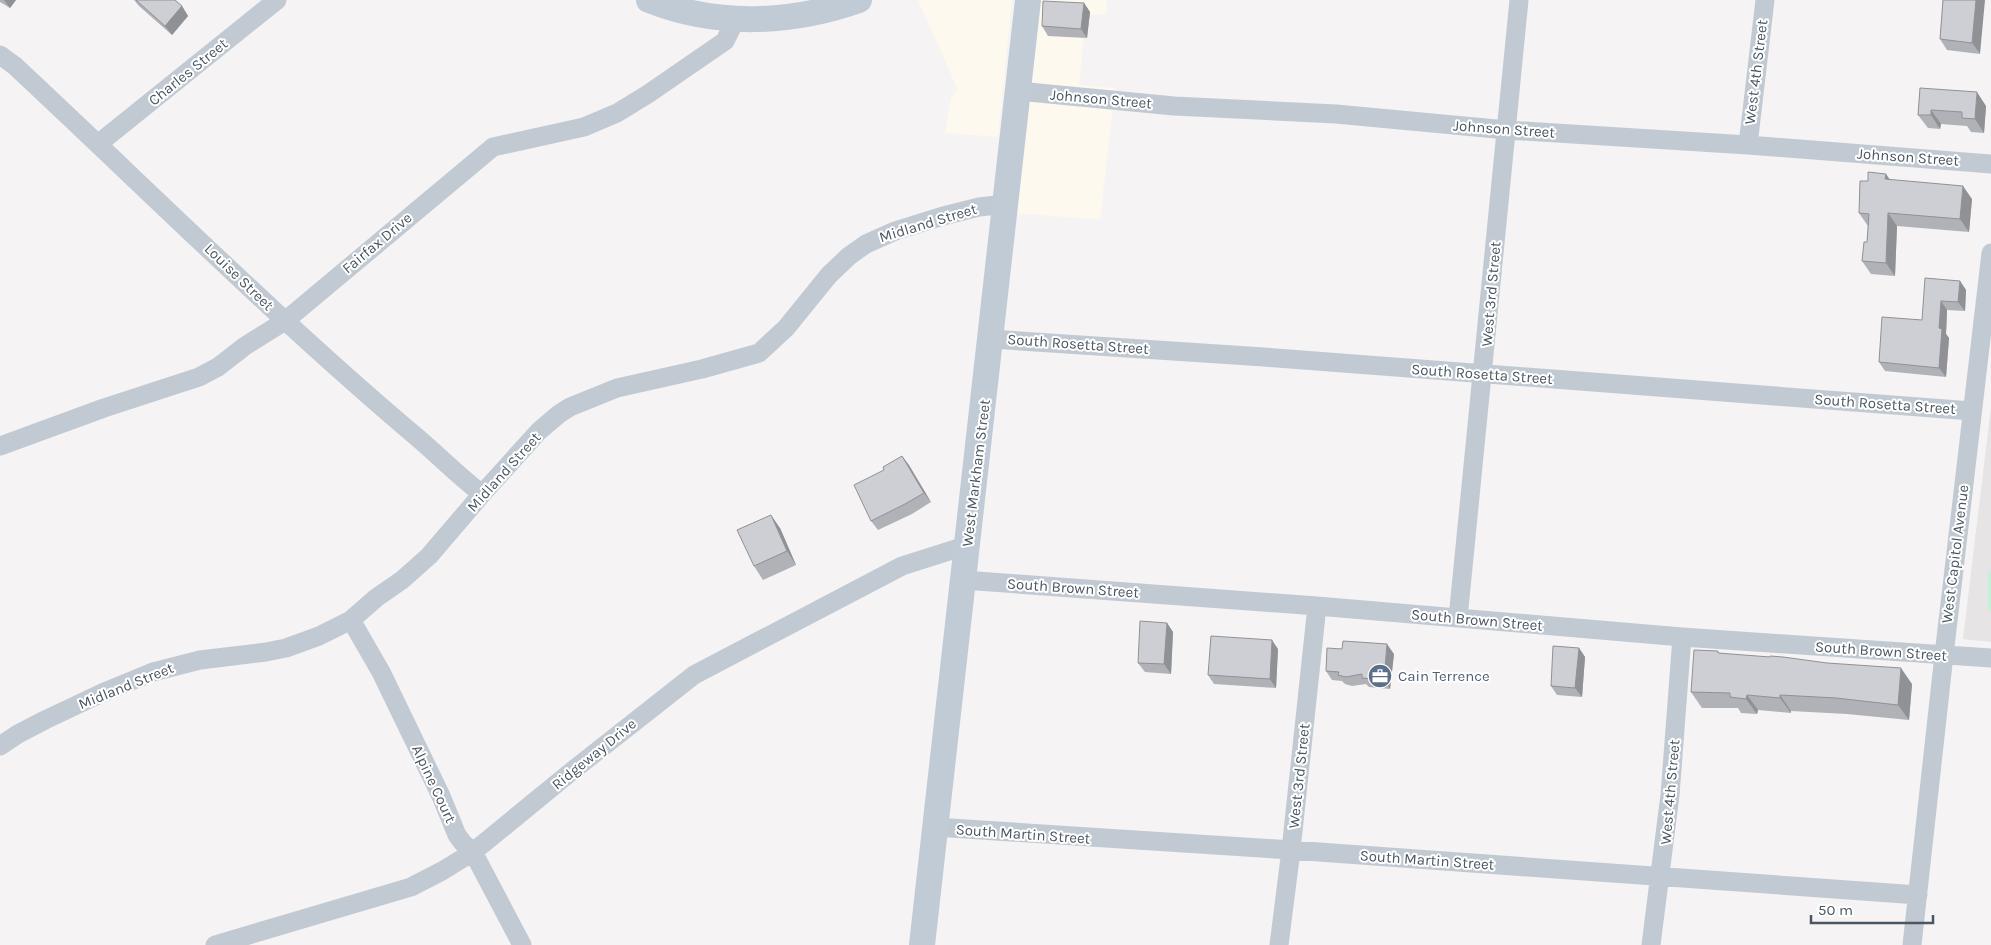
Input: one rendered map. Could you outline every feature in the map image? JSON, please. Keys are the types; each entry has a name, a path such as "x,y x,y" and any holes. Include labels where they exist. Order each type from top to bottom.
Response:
{"main road":[{"path":"649,0 688,12 736,19 787,18 822,12 859,0"},
{"name":"West Markham Street","path":"922,945 1028,0"}],"street":[{"name":"Charles Street","path":"98,144 277,0"},
{"name":"West 3rd Street","path":"1458,618 1484,374 1519,0"},
{"name":"West 4th Street","path":"1748,145 1765,0"},
{"name":"Fairfax Drive","path":"0,446 104,408 199,377 218,367 245,346 285,321 493,147 584,127 618,113 724,41 736,19"},
{"name":"Louise Street","path":"0,55 15,66 285,321 378,406 482,494"},
{"name":"Johnson Street","path":"1018,91 1174,106 1336,114 1507,130 1748,145 1991,164"},
{"name":"Midland Street","path":"0,746 45,720 102,693 153,672 200,660 286,648 320,636 351,620 429,556 539,431 570,407 617,388 702,370 759,353 786,328 814,291 829,275 849,256 866,244 895,231 943,216 979,207 1006,204"},
{"name":"West Capitol Avenue","path":"1912,945 1991,253"},
{"name":"South Rosetta Street","path":"991,338 1254,356 1972,411"},
{"name":"Ridgeway Drive","path":"215,945 411,887 442,871 473,852 694,674 902,566 968,545"},
{"name":"South Brown Street","path":"963,580 1317,606 1682,638 1991,658"},
{"name":"West 3rd Street","path":"1279,945 1317,606"},
{"name":"Alpine Court","path":"351,620 381,672 441,796 457,835 473,852 522,945"},
{"name":"West 4th Street","path":"1651,945 1670,795 1682,638"},
{"name":"South Martin Street","path":"936,828 1291,850 1918,895"}],"shaded area":[{"path":"918,0 1012,0 998,137 945,133 951,98 958,90"},
{"path":"1041,0 1107,0 1106,14 1086,15 1079,85 1115,88 1100,220 1017,213"},
{"path":"1991,407 1991,642 1963,639"}],"green space":[{"path":"1988,571 1991,571 1991,612 1988,609"}],"building":[{"path":"136,0 175,0 182,6 165,26"},
{"path":"1943,0 1976,0 1972,43 1940,39"},
{"path":"1043,1 1084,3 1081,29 1042,26"},
{"path":"1920,88 1977,92 1975,119 1962,118 1962,112 1931,110 1931,115 1918,115"},
{"path":"1868,172 1886,174 1885,179 1963,186 1960,219 1888,213 1886,263 1862,261 1864,242 1867,242 1869,214 1859,213 1860,181 1868,181"},
{"path":"1925,278 1960,281 1958,302 1941,301 1939,328 1942,329 1939,368 1879,362 1882,317 1922,320"},
{"path":"902,456 924,493 871,521 854,485 884,470 883,467"},
{"path":"771,515 787,551 754,566 737,530"},
{"path":"1140,621 1167,623 1164,664 1138,663"},
{"path":"1211,636 1272,640 1270,679 1208,675"},
{"path":"1343,641 1387,644 1384,680 1362,678 1362,674 1346,677 1338,675 1339,672 1326,671 1327,648 1342,649"},
{"path":"1553,646 1579,648 1575,688 1551,686"},
{"path":"1694,650 1901,668 1898,705 1836,698 1780,695 1780,698 1747,695 1746,699 1730,697 1730,693 1691,692"}],"place":[{"name":"Cain Terrence","path":"1380,676"}]}
